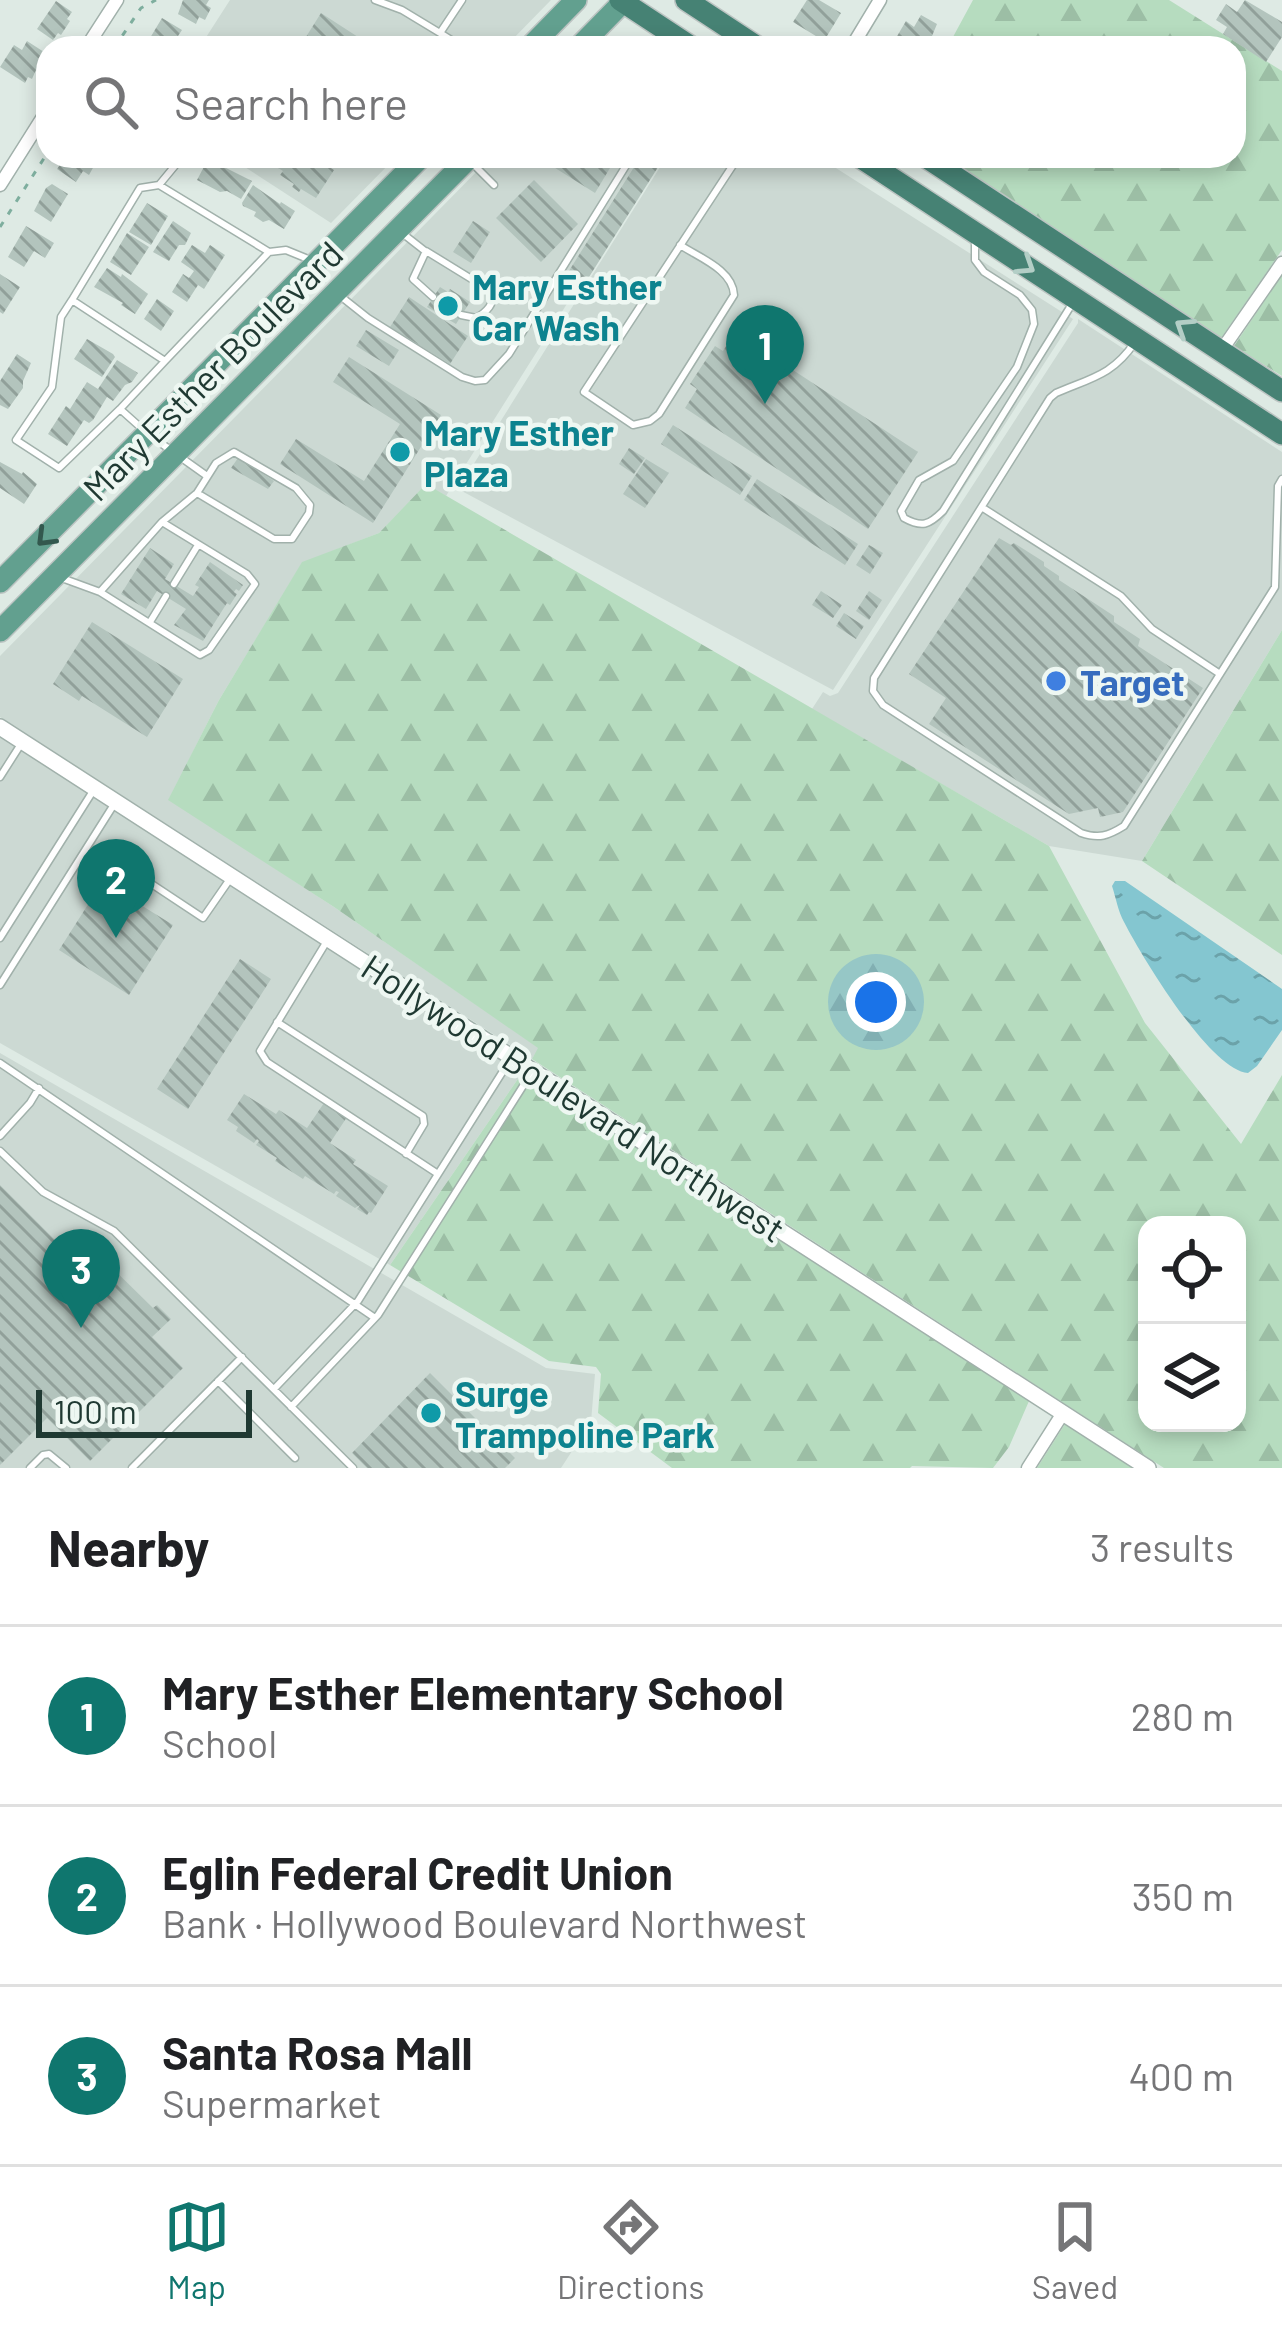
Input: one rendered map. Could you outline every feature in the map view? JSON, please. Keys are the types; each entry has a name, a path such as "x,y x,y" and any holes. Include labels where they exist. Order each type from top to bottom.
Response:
{"highway":[{"path":"623,1 675,36"},
{"path":"690,1 741,36"},
{"path":"876,168 1282,434"},
{"path":"942,168 1282,391"}],"main road":[{"path":"541,36 576,0"},
{"path":"589,36 623,1"},
{"name":"Mary Esther Boulevard","path":"0,582 410,168"},
{"name":"Mary Esther Boulevard","path":"0,631 460,168"}],"street":[{"path":"94,36 117,0"},
{"path":"858,36 880,0"},
{"path":"0,185 36,128"},
{"path":"1221,351 1282,262"},
{"name":"Hollywood Boulevard Northwest","path":"0,727 1148,1468"},
{"path":"1028,1468 1063,1413"}],"lane":[{"path":"375,0 445,36"},
{"path":"440,33 462,0"},
{"path":"173,168 159,184 140,188 61,317 52,387 16,440 59,468 269,252"},
{"path":"479,168 494,184"},
{"path":"336,292 368,318 462,377 485,380 508,354 624,168"},
{"path":"680,245 725,274 734,284 734,296 659,414 633,424 584,392 680,245 731,168"},
{"path":"159,184 269,252 286,250 317,263"},
{"path":"373,206 426,251 491,291 493,301 482,314 476,318 461,315"},
{"path":"975,233 975,260 984,272 1019,295 1032,310 1034,324 1017,367 953,461 919,480 901,511 904,518 924,525 943,511 1075,298"},
{"path":"426,251 413,279 433,298"},
{"path":"72,300 165,361"},
{"path":"1137,339 1110,371 1050,398 874,678 873,691 883,705 1081,833 1096,838 1112,834 1124,826 1275,587 1282,479"},
{"path":"119,410 208,476"},
{"path":"100,592 162,522 197,493 215,463 227,455 238,452 296,488 310,505 309,513 292,539 274,539 197,493"},
{"path":"982,508 1121,596 1151,629 1220,674"},
{"path":"56,575 100,592 200,655 209,650 255,584 247,574 162,522"},
{"path":"167,575 174,582 198,545"},
{"path":"134,554 142,560"},
{"path":"115,575 128,583"},
{"path":"150,622 163,600 152,599"},
{"path":"0,777 22,741"},
{"path":"0,938 95,788"},
{"path":"0,986 116,801"},
{"path":"84,852 105,865 123,865 203,918 232,876"},
{"path":"328,938 260,1051 266,1062 438,1174"},
{"path":"277,1022 423,1116 424,1124 406,1154"},
{"path":"274,1390 355,1304 512,1057"},
{"path":"0,1063 375,1318"},
{"path":"291,1406 375,1318 533,1070"},
{"path":"0,1136 39,1088"},
{"path":"0,1151 43,1192 114,1231 353,1468"},
{"path":"132,1468 242,1357"},
{"path":"218,1381 295,1458"},
{"path":"30,1468 49,1454 67,1468"}],"path":[{"path":"123,36 141,8 156,0"},
{"path":"0,227 38,168"}],"shaded area":[{"path":"230,0 551,0 516,36 207,36"},
{"path":"246,168 385,168 331,223"},
{"path":"480,168 652,168 446,496 426,485 379,533 302,563 219,700 169,799 539,1048 532,1059 0,717 0,656"},
{"path":"659,168 836,168 1073,319 833,690 458,489"},
{"path":"1078,319 1282,452 1282,630 1142,861 1049,846 812,709 823,692 838,693"},
{"path":"0,737 522,1073 390,1265 0,1043"},
{"path":"0,1053 546,1368 595,1374 591,1422 561,1468 0,1468"}],"green space":[{"path":"973,0 1169,0 1226,36 954,36"},
{"path":"1246,48 1282,71 1282,250 1221,338 958,168 1246,168"},
{"path":"1282,275 1282,376 1234,346"},
{"path":"426,484 1049,846 1145,1023 1241,1144 1282,1075 1282,1468 1164,1468 532,1059 538,1048 168,800 219,700 302,562 379,533"},
{"path":"1282,630 1282,955 1142,861"},
{"path":"522,1073 1029,1401 1009,1447 993,1468 672,1468 598,1413 601,1374 596,1367 549,1361 390,1265"},
{"path":"1065,1424 1133,1468 1037,1468"}],"water":[{"path":"1125,881 1282,989 1282,1030 1248,1073 1215,1053 1178,1010 1124,922 1112,886"}],"building":[{"path":"183,0 209,0 205,20 199,17 196,24 178,14"},
{"path":"807,0 819,0 841,13 827,36 816,36 793,22"},
{"path":"1245,0 1282,22 1282,37 1266,62 1246,49 1246,36 1223,34 1227,27 1216,20 1226,4 1237,12"},
{"path":"56,1 72,12 61,35 47,36 37,29"},
{"path":"321,13 356,36 307,36"},
{"path":"921,15 937,24 932,36 897,36 906,21 914,27"},
{"path":"162,18 182,30 178,36 151,36"},
{"path":"27,41 36,47 36,70 25,83 0,67 14,45 22,50"},
{"path":"93,168 89,175 83,171 76,182 57,169"},
{"path":"203,168 226,168 252,181 241,199 197,180"},
{"path":"278,168 334,170 316,198 292,187 280,175 283,171"},
{"path":"555,168 610,168 595,193"},
{"path":"633,168 657,168 579,293 562,282"},
{"path":"534,180 578,224 541,262 496,218"},
{"path":"52,184 68,194 51,222 34,211"},
{"path":"253,185 295,211 284,229 269,220 263,222 243,206"},
{"path":"147,203 168,216 151,245 129,232"},
{"path":"173,221 191,233 169,261 153,252"},
{"path":"473,221 490,232 471,263 453,252"},
{"path":"26,226 54,243 45,258 34,251 24,267 8,257"},
{"path":"127,233 149,247 131,275 110,262"},
{"path":"192,245 205,253 210,245 225,255 204,289 198,285 187,302 172,292 183,274 189,278 194,271 181,262"},
{"path":"107,268 148,294 135,314 94,287"},
{"path":"0,274 20,287 3,314 0,312"},
{"name":"Mary Esther Car Wash","path":"440,287 470,302 456,324 427,307"},
{"path":"409,297 468,336 450,364 390,327"},
{"path":"157,299 174,311 161,331 144,319"},
{"path":"366,330 399,350 389,366 356,346"},
{"path":"735,332 918,452 868,529 685,408 697,389 690,384 715,346 723,351"},
{"path":"87,339 115,357 102,377 74,359"},
{"path":"17,354 31,363 23,388 8,409 0,405 0,381"},
{"name":"Mary Esther Plaza","path":"349,357 441,415 373,523 280,464 296,439 364,481 400,424 333,382"},
{"path":"117,360 138,373 132,382 113,401 107,397 93,420 84,420 67,446 48,434 87,382 98,389"},
{"path":"673,425 752,476 740,495 661,444"},
{"path":"629,448 645,458 634,474 619,464"},
{"path":"238,458 274,481 268,489 231,468"},
{"path":"646,459 669,473 645,508 623,494"},
{"path":"0,462 37,484 24,504 0,488"},
{"path":"757,479 858,544 845,565 744,500"},
{"name":"Target","path":"999,538 1044,562 1059,580 1140,639 1138,646 1203,688 1123,812 1100,817 1098,808 1069,814 929,724 946,698 909,674"},
{"path":"869,545 883,553 870,574 856,565"},
{"path":"150,548 174,564 165,579 193,596 210,562 243,585 203,641 174,625 186,609 157,591 146,609 121,594"},
{"path":"821,591 842,605 833,618 812,605"},
{"path":"869,591 882,600 869,620 856,611"},
{"path":"844,613 864,626 856,639 836,626"},
{"path":"92,622 183,679 147,737 82,696 79,701 53,684"},
{"path":"126,869 140,878 128,897 173,925 129,995 59,950 103,881 114,888"},
{"path":"240,959 271,979 188,1109 157,1089"},
{"path":"244,1094 307,1128 324,1103 347,1117 330,1143 388,1186 371,1213 336,1196 339,1192 303,1179 256,1145 257,1139 254,1143 236,1131 238,1127 227,1120"},
{"path":"0,1185 63,1248 73,1239 91,1257 96,1252 153,1308 157,1305 171,1319 152,1337 183,1368 90,1461 47,1418 0,1465"},
{"name":"Surge Trampoline Park","path":"430,1373 515,1458 505,1468 367,1468 352,1453"}],"place":[{"name":"Mary Esther Car Wash","path":"448,306"},
{"name":"Mary Esther Elementary School","path":"765,404"},
{"name":"Mary Esther Plaza","path":"400,452"},
{"name":"Target","path":"1056,681"},
{"name":"Eglin Federal Credit Union","path":"116,938"},
{"name":"Santa Rosa Mall","path":"81,1328"},
{"name":"Surge Trampoline Park","path":"431,1413"}]}
